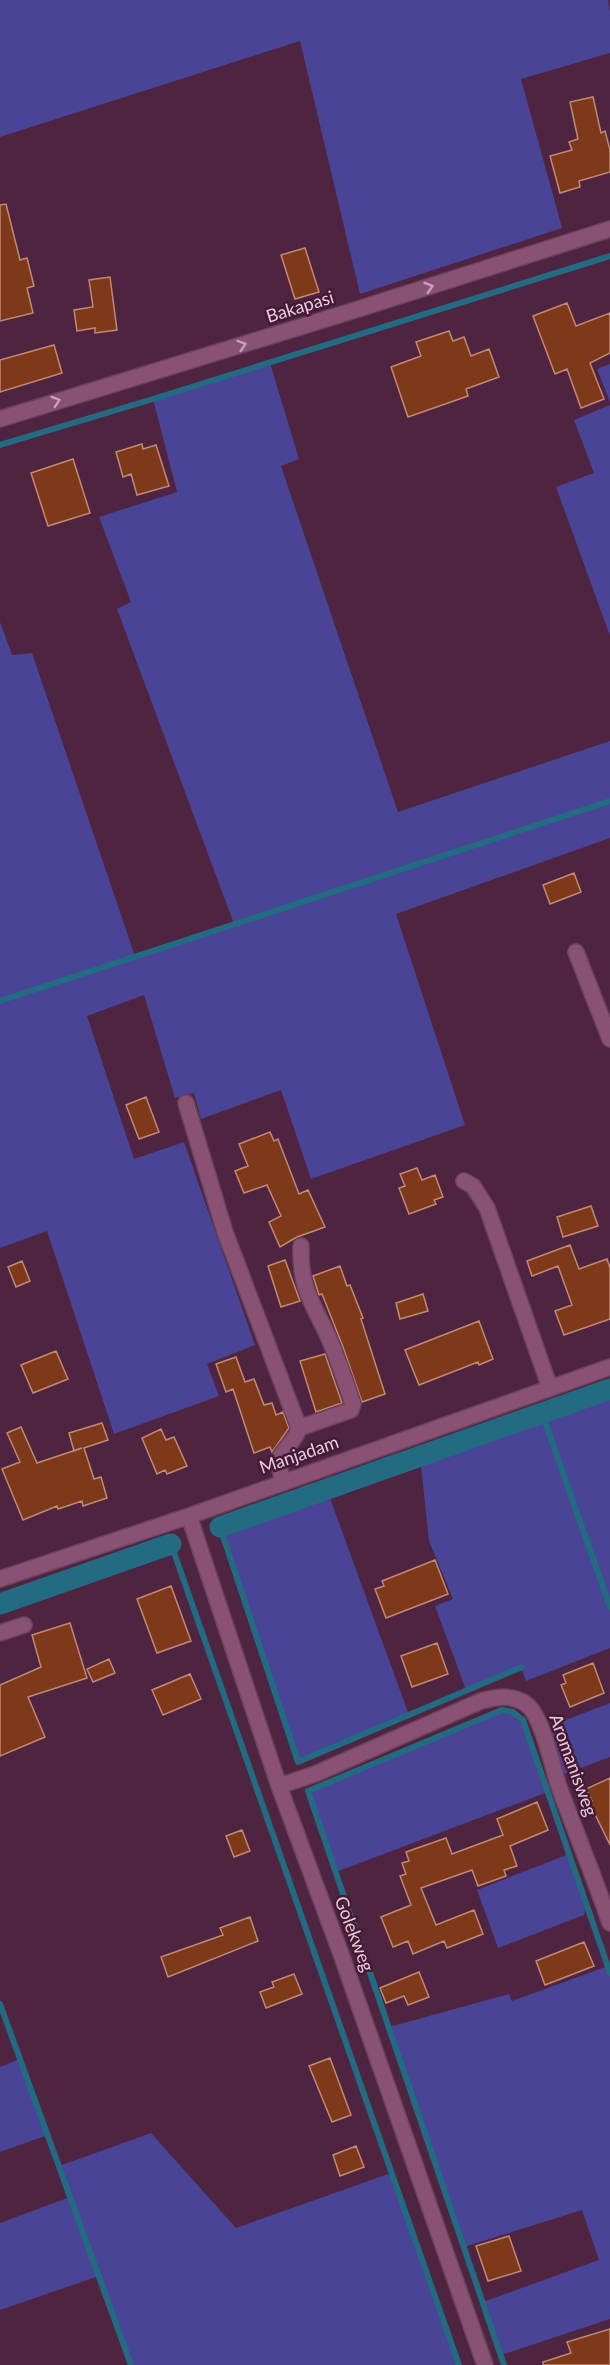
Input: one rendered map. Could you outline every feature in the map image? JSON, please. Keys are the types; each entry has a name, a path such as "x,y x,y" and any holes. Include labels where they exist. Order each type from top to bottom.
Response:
{"street":[{"name":"Bakapasi","path":"0,419 610,229"},
{"path":"576,952 610,1039"},
{"path":"186,1103 225,1232 299,1428 297,1436 280,1456 283,1482"},
{"path":"464,1181 473,1186 486,1208 550,1388"},
{"path":"299,1428 344,1415 351,1410 353,1404 302,1278 301,1246"},
{"name":"Manjadam","path":"0,1579 189,1516 610,1367"},
{"name":"Golekweg","path":"189,1516 279,1786 345,1965 485,2365"},
{"path":"0,1633 24,1625"},
{"name":"Aromanisweg","path":"279,1786 315,1774 481,1701 499,1696 513,1698 526,1704 533,1712 544,1735 558,1783 610,1923"}],"shaded area":[{"path":"0,0 608,0 610,53 521,79 562,228 360,294 300,41 0,137"},
{"path":"270,363 299,459 281,466 398,812 610,741 610,838 396,914 465,1125 311,1179 281,1090 201,1119 194,1093 175,1098 144,995 87,1016 134,1159 184,1142 255,1345 207,1364 219,1396 114,1434 47,1231 0,1248 0,622 12,655 32,653 135,956 234,924 117,609 131,602 99,517 177,492 153,399"},
{"path":"610,364 610,402 597,369"},
{"path":"610,405 610,636 556,487 594,473 574,420"},
{"path":"610,1389 610,1648 526,1681 521,1667 466,1690 435,1606 453,1599 429,1541 420,1456"},
{"path":"327,1490 409,1715 298,1762 220,1527"},
{"path":"610,1703 610,1757 559,1776 545,1728"},
{"path":"502,1710 513,1712 523,1720 548,1792 336,1872 308,1791"},
{"path":"569,1854 587,1905 584,1915 498,1948 477,1890"},
{"path":"608,1966 610,1973 610,2319 501,2355 483,2302 599,2260 582,2210 464,2247 389,2027 509,1994 512,2001"},
{"path":"20,2059 48,2135 0,2152 0,2067"},
{"path":"151,2133 236,2228 391,2173 459,2365 131,2365 99,2276 0,2310 0,2223 70,2197 59,2166"}],"building":[{"path":"593,97 601,133 605,131 610,150 610,172 579,181 580,187 560,193 550,156 572,150 569,142 578,139 570,102"},
{"path":"6,204 20,260 27,258 34,286 27,288 33,313 0,321 0,205"},
{"path":"305,248 319,292 295,299 281,255"},
{"path":"110,277 117,330 95,333 95,328 77,331 74,310 93,307 89,280"},
{"path":"567,303 576,326 610,313 610,353 590,363 604,399 581,408 567,369 555,374 533,316"},
{"path":"449,331 453,341 464,337 471,356 489,349 499,377 466,389 468,396 408,417 391,367 421,356 416,342"},
{"path":"54,345 62,373 0,392 0,360"},
{"path":"142,444 143,449 156,445 169,486 137,495 131,474 123,477 116,452"},
{"path":"73,459 90,513 48,526 31,473"},
{"path":"574,873 581,892 550,904 543,885"},
{"path":"146,1097 159,1132 139,1139 126,1105"},
{"path":"270,1132 274,1141 278,1139 299,1194 308,1190 325,1227 297,1237 280,1247 269,1222 281,1216 267,1185 244,1193 235,1171 248,1166 239,1144"},
{"path":"417,1168 422,1180 435,1175 443,1197 434,1200 436,1204 409,1214 399,1188 405,1186 400,1174"},
{"path":"591,1206 598,1226 563,1237 557,1217"},
{"path":"570,1245 579,1269 607,1259 610,1268 610,1319 564,1335 555,1311 572,1305 558,1266 532,1276 527,1261"},
{"path":"285,1260 300,1301 281,1307 268,1266"},
{"path":"22,1261 30,1281 16,1287 8,1267"},
{"path":"340,1266 363,1318 361,1319 385,1394 362,1402 343,1347 322,1294 319,1295 313,1276"},
{"path":"423,1294 428,1311 400,1319 396,1303"},
{"path":"479,1321 493,1359 479,1365 478,1362 419,1385 405,1350"},
{"path":"56,1351 68,1379 33,1393 21,1365"},
{"path":"325,1354 342,1403 316,1412 300,1361"},
{"path":"236,1357 245,1382 254,1379 264,1405 272,1403 276,1415 283,1412 289,1428 272,1452 270,1447 254,1453 233,1389 226,1392 216,1364"},
{"path":"102,1423 108,1440 84,1448 94,1479 101,1477 107,1498 83,1506 82,1501 58,1509 57,1506 23,1520 2,1469 20,1462 7,1433 21,1427 37,1463 74,1451 69,1433"},
{"path":"161,1429 166,1440 174,1437 187,1466 167,1474 165,1470 157,1474 142,1438"},
{"path":"435,1560 448,1594 386,1618 375,1589 384,1586 382,1581"},
{"path":"171,1586 191,1641 157,1653 137,1599"},
{"path":"70,1623 87,1678 28,1697 45,1737 0,1756 0,1685 41,1667 32,1635"},
{"path":"437,1643 448,1674 412,1687 401,1656"},
{"path":"109,1659 115,1673 93,1682 87,1669"},
{"path":"593,1663 604,1693 570,1707 561,1685 566,1683 563,1675"},
{"path":"190,1674 201,1699 163,1715 152,1690"},
{"path":"610,1778 610,1845 589,1802 592,1801 586,1789"},
{"path":"537,1802 548,1830 510,1846 517,1866 504,1870 506,1876 478,1886 472,1870 421,1888 436,1925 474,1910 483,1934 447,1948 444,1941 413,1954 408,1941 393,1947 381,1917 411,1905 400,1876 406,1874 402,1863 409,1861 406,1852 446,1838 452,1854 503,1835 497,1819"},
{"path":"242,1830 250,1851 234,1857 226,1836"},
{"path":"250,1917 258,1941 168,1977 161,1957 223,1935 220,1928"},
{"path":"584,1942 594,1966 545,1985 536,1961"},
{"path":"419,1972 429,1997 408,2005 404,1996 386,2003 380,1988"},
{"path":"294,1974 302,1994 266,2008 260,1992 274,1987 272,1982"},
{"path":"330,2058 351,2115 332,2122 309,2066"},
{"path":"356,2146 364,2167 340,2176 333,2155"},
{"path":"509,2236 521,2271 488,2281 476,2246"},
{"path":"610,2329 610,2365 543,2365 543,2362 571,2353 567,2342"}],"waterway":[{"path":"0,445 610,256"},
{"path":"0,1001 610,801"},
{"path":"220,1527 610,1389"},
{"path":"542,1413 610,1607"},
{"path":"220,1527 298,1762 522,1667"},
{"path":"171,1544 459,2365"},
{"path":"0,1604 171,1544"},
{"path":"504,2365 308,1791 502,1710 513,1712 523,1720 610,1973"},
{"path":"0,2004 131,2365"}]}
